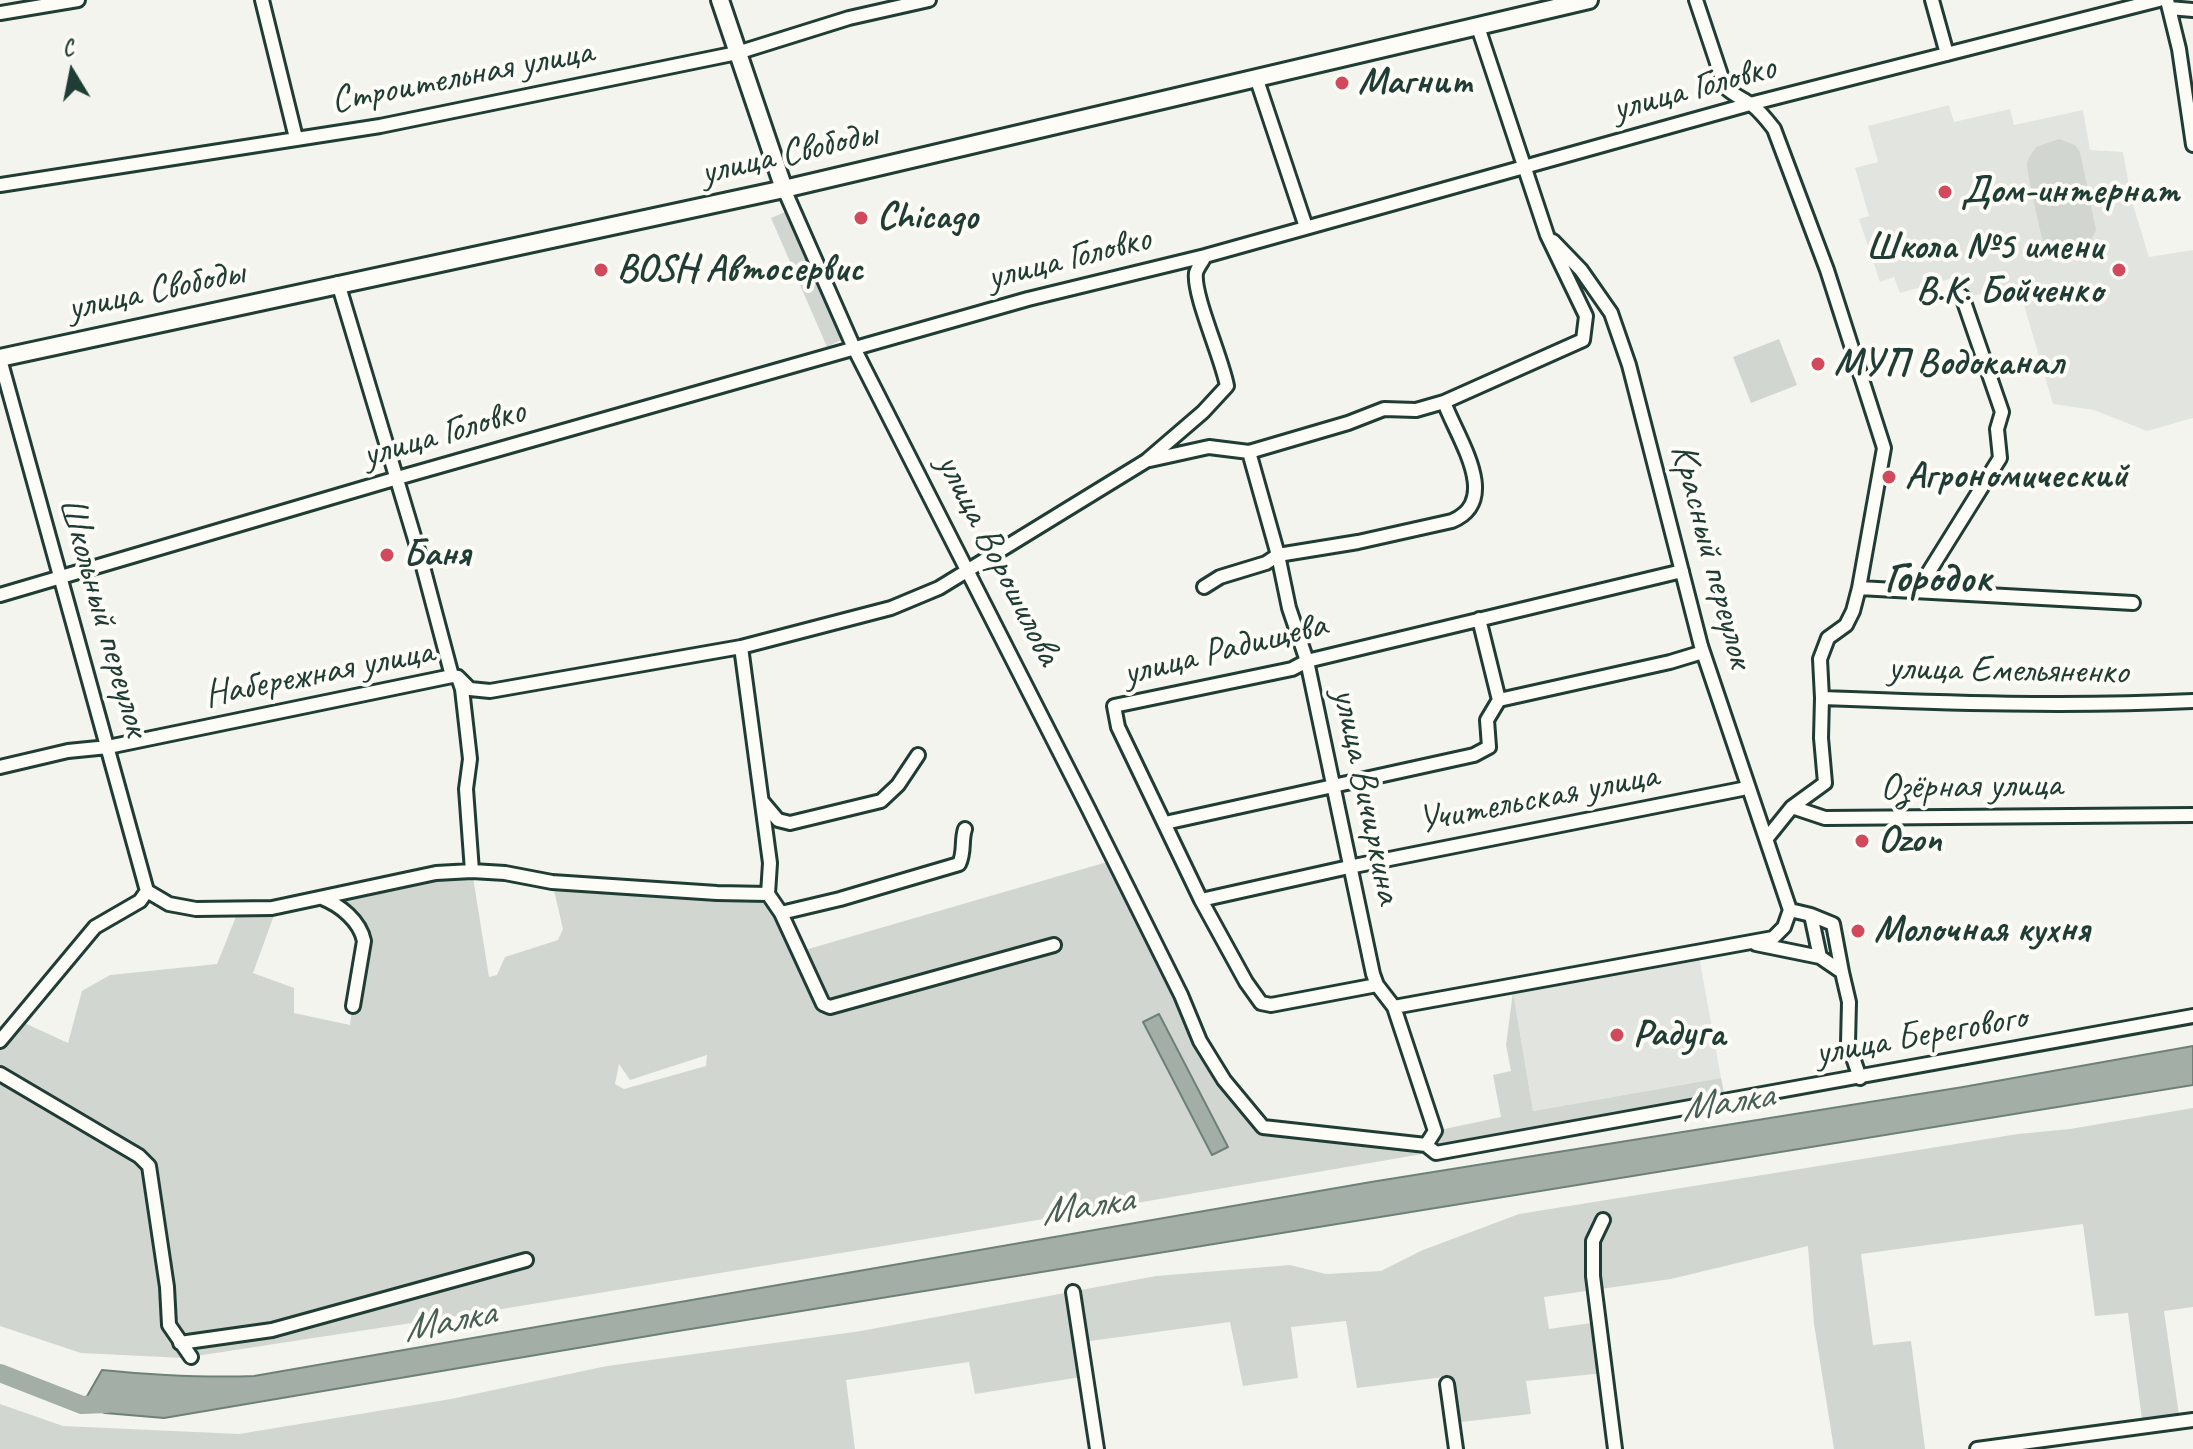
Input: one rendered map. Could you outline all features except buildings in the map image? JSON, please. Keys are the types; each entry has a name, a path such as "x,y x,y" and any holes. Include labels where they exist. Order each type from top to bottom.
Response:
{"main road":[{"name":"улица Ворошилова","path":"720,0 784,189"},
{"name":"улица Свободы","path":"0,358 784,189 1589,0"}],"street":[{"path":"0,13 78,0"},
{"path":"262,0 296,138"},
{"name":"Строительная улица","path":"0,185 380,126 737,53 849,18 929,0"},
{"path":"1696,0 1725,87 1735,97 1750,104 1774,129 1827,270 1884,448 1859,588 1846,625 1828,638 1820,659 1825,783 1792,807 1767,838"},
{"path":"1932,0 1947,54"},
{"path":"2165,3 2179,49 2193,145"},
{"name":"улица Головко","path":"0,595 394,479 1028,299 1205,256 1750,104 2165,3 2193,10"},
{"name":"Красный переулок","path":"1478,27 1547,235 1586,316 1583,340"},
{"path":"1256,77 1306,227"},
{"name":"улица Ворошилова","path":"784,189 854,348 1181,995 1200,1041 1224,1080 1263,1127"},
{"name":"Красный переулок","path":"1547,235 1581,270 1611,313 1629,365 1703,652 1790,910"},
{"name":"Набережная улица","path":"0,767 455,676 470,689 490,691 741,647 891,608 939,588 1146,461 1203,412 1227,386 1198,293 1196,272 1205,256"},
{"path":"338,283 394,479 455,676 462,689 470,759 466,789 472,871"},
{"path":"1917,591 2000,458 1997,429 2002,412 1962,296"},
{"name":"Набережная улица","path":"1146,461 1209,447 1249,452 1348,423 1384,409 1416,410 1444,402 1583,340"},
{"name":"Школьный переулок","path":"0,358 147,891"},
{"path":"1204,587 1220,577 1266,563 1278,555 1358,542 1452,521 1471,509 1477,484 1444,402"},
{"name":"улица Вичиркина","path":"1249,452 1278,555 1289,608 1307,661 1349,867 1377,985 1394,1007 1435,1131 1426,1145"},
{"name":"улица Радищева","path":"1377,985 1271,1005 1261,1003 1251,991 1201,900 1118,727 1114,706 1292,669 1307,661 1682,571"},
{"path":"1859,588 2133,603"},
{"path":"1165,823 1484,751 1490,741 1487,720 1499,700 1479,619"},
{"path":"741,647 770,863 768,894 781,913 823,1004 830,1007 1054,945"},
{"path":"1499,700 1703,652"},
{"name":"улица Емельяненко","path":"1822,698 2011,706 2193,701"},
{"path":"762,801 778,820 790,823 881,801 898,785 918,755"},
{"name":"Учительская улица","path":"1201,900 1349,867 1747,788"},
{"name":"Озёрная улица","path":"1792,807 1825,818 2193,815"},
{"path":"781,913 959,864 964,855 962,839 965,829"},
{"path":"0,1041 95,927 140,901 147,891 169,904 196,909 272,908 436,873 472,871 505,873 552,882 768,894"},
{"path":"322,898 337,904 362,930 364,941 353,1006"},
{"path":"1394,1007 1773,938 1784,927 1790,910 1833,924 1849,1002 1848,1043 1860,1078"},
{"path":"1811,915 1820,957"},
{"path":"1747,942 1820,957 1842,972"},
{"name":"улица Берегового","path":"1263,1127 1426,1145 1436,1153 2193,1016"},
{"path":"0,1074 139,1156 149,1166 167,1287 169,1325 191,1357"},
{"path":"1603,1220 1593,1241 1593,1276 1615,1449"},
{"path":"180,1343 272,1330 526,1260"},
{"path":"1073,1292 1097,1449"},
{"path":"1447,1384 1456,1449"},
{"path":"1977,1449 2193,1420"}],"shaded area":[{"path":"1949,105 1954,122 2010,109 2014,125 2083,110 2090,150 2123,152 2131,198 2149,257 2193,250 2193,418 2147,431 2094,410 2053,404 2019,288 1970,296 1964,275 1900,293 1894,277 1880,282 1859,219 1869,216 1855,168 1878,162 1868,126"},
{"path":"2059,139 2075,145 2080,152 2096,230 2081,250 2066,255 2058,254 2044,243 2027,164 2036,147"},
{"path":"785,212 841,340 827,347 771,218"},
{"path":"1779,339 1797,385 1751,403 1733,357"},
{"path":"1114,860 1200,1041 1264,1127 1426,1145 1435,1131 1501,1117 1493,1075 1511,1071 1506,1045 1513,992 1533,1111 1721,1078 1726,1102 944,1236 183,1358 81,1353 0,1326 0,1041 18,1020 68,1043 82,991 110,975 217,964 239,909 272,908 273,918 253,973 294,988 294,1013 350,1025 362,930 322,898 472,871 489,977 497,975 505,957 558,940 563,929 552,882 768,894 798,952","holes":["707,1055 706,1066 624,1089 615,1084 619,1064 630,1080"]},
{"name":"Радуга","path":"1699,956 1721,1078 1533,1111 1513,992"},
{"path":"1159,1014 1228,1147 1212,1155 1143,1022"},
{"path":"2193,1046 2193,1085 666,1333 164,1418 105,1413 82,1405 102,1370 178,1376 254,1376 1371,1182 1963,1087"},
{"path":"2193,1108 2193,1307 2164,1311 2180,1422 2143,1427 2128,1313 2095,1316 2083,1224 1861,1254 1873,1345 1911,1341 1925,1449 1834,1449 1814,1324 1808,1246 1671,1279 1544,1297 1549,1329 1598,1322 1604,1373 1526,1381 1531,1414 1452,1423 1444,1377 1357,1388 1346,1321 1291,1327 1298,1378 1243,1386 1230,1322 1083,1342 1087,1376 975,1394 969,1362 846,1380 855,1449 0,1449 0,1404 63,1426 239,1434 451,1399 607,1366 861,1331 1156,1276 1290,1265 1326,1274 1381,1271 1423,1250 1519,1214"}],"waterway":[{"name":"Малка","path":"0,1373 82,1405 107,1404"}],"place":[{"name":"Магнит","path":"1342,83"},
{"name":"Дом-интернат","path":"1945,192"},
{"name":"Chicago","path":"861,218"},
{"name":"BOSH Автосервис","path":"601,270"},
{"name":"Школа №5 имени В.К. Бойченко","path":"2119,270"},
{"name":"МУП Водоканал","path":"1818,364"},
{"name":"Агрономический","path":"1889,477"},
{"name":"Баня","path":"387,555"},
{"name":"Ozon","path":"1862,841"},
{"name":"Молочная кухня","path":"1858,931"},
{"name":"Радуга","path":"1617,1035"}],"district":[{"name":"Городок","path":"1938,580"}]}
